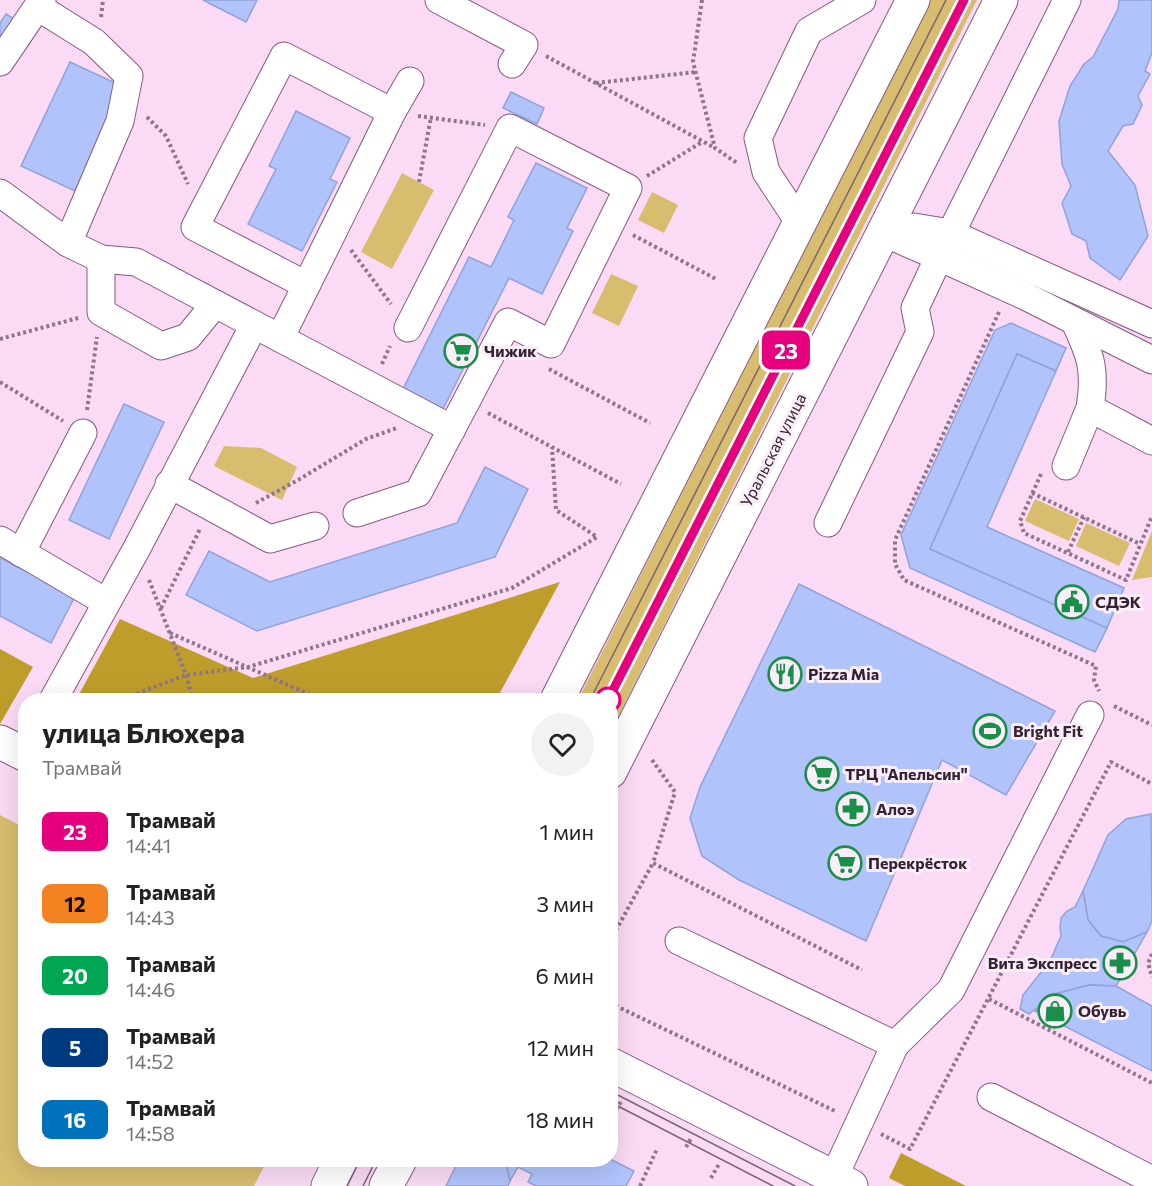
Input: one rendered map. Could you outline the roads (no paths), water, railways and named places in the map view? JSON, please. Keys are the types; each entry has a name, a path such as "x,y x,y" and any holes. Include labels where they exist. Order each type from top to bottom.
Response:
{"main road":[{"path":"561,693 913,0"},
{"name":"Уральская улица","path":"618,757 898,230 1001,0"},
{"path":"618,1068 842,1182"},
{"path":"328,1186 338,1167"},
{"path":"386,1186 396,1167"}],"street":[{"path":"439,0 518,54"},
{"path":"799,222 766,172 758,138 809,31 862,0"},
{"path":"828,523 920,332 915,308 950,233 1067,0"},
{"path":"2,53 40,3 94,42 129,76 120,121 68,243"},
{"path":"306,285 195,227 284,56 392,112"},
{"path":"280,338 392,112 410,81"},
{"path":"357,513 418,494 441,423 466,402 508,322 551,344 628,188 510,128 408,328"},
{"path":"0,193 68,243 101,259 136,262 441,423"},
{"path":"898,230 950,233 1152,324"},
{"path":"898,230 939,257 1025,296 1152,360"},
{"path":"101,259 101,312 161,346 188,337 215,304"},
{"path":"1054,469 1090,408 1094,382 1089,351 1075,322"},
{"path":"56,693 137,548 254,324"},
{"path":"1090,408 1152,441"},
{"path":"84,433 11,547 106,602"},
{"path":"169,484 270,539 315,526"},
{"path":"842,1182 860,1122 896,1045 951,990 1099,704"},
{"path":"679,941 896,1045"},
{"path":"992,1097 1152,1179"}],"tram line":[{"path":"594,693 946,0"},
{"path":"613,693 964,0"},
{"name":"23","path":"612,693 964,0"},
{"path":"618,1095 795,1186"},
{"path":"618,1106 773,1186"},
{"path":"347,1186 356,1167"},
{"path":"363,1186 372,1167"}],"place":[{"name":"Чижик","path":"461,351"},
{"name":"СДЭК","path":"1072,602"},
{"name":"Pizza Mia","path":"785,674"},
{"name":"Bright Fit","path":"990,731"},
{"name":"ТРЦ \"Апельсин\"","path":"822,774"},
{"name":"Алоэ","path":"853,809"},
{"name":"Перекрёсток","path":"845,863"},
{"name":"Вита Экспресс","path":"1120,963"},
{"name":"Обувь","path":"1055,1011"}]}
